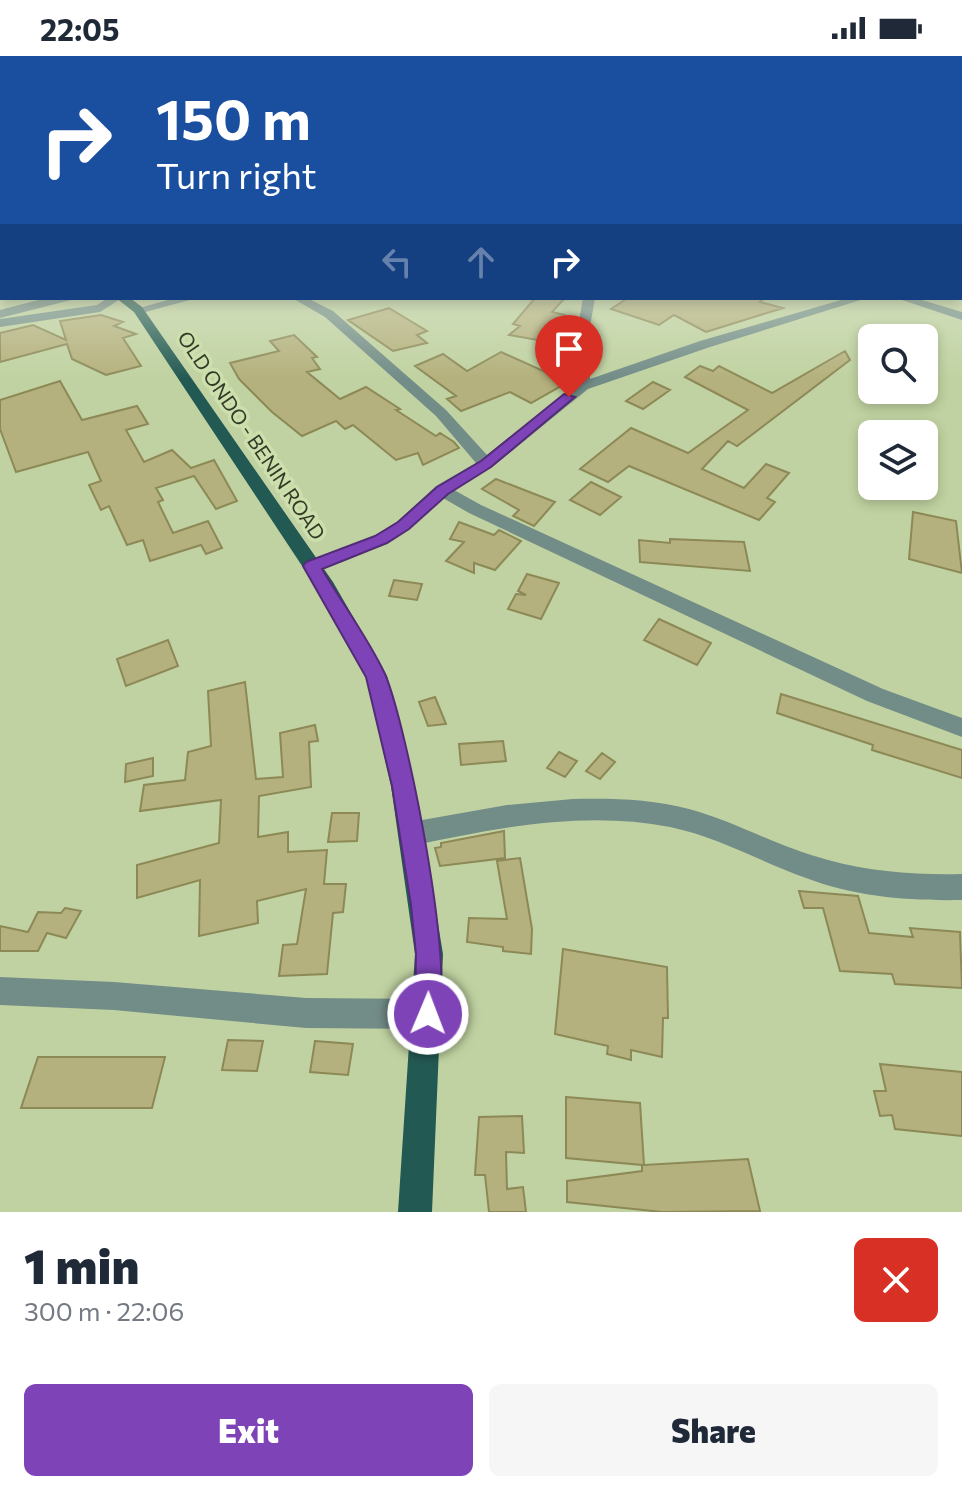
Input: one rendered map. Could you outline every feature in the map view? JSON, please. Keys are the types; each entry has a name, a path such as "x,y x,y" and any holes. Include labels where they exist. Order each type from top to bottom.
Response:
{"main road":[{"name":"OLD ONDO - BENIN ROAD","path":"125,302 312,566 376,676 411,834 429,954 415,1212"}],"street":[{"path":"0,314 54,300"},
{"path":"0,323 125,302 158,300"},
{"path":"302,300 329,314 441,413 486,464"},
{"path":"583,386 581,344 589,300"},
{"path":"312,566 381,540 404,525 442,490 486,464 583,386 705,344 854,300"},
{"path":"909,300 962,316"},
{"path":"442,490 475,509 875,695 962,728"},
{"path":"411,834 471,822 575,809 670,816 706,826 824,872 926,890 961,890"},
{"path":"0,991 114,996 306,1013 428,1014"}],"building":[{"path":"533,300 563,300 552,312 565,315 543,341 509,335 520,326 513,324"},
{"path":"625,300 762,300 760,302 783,308 706,332 674,315 659,325 611,309"},
{"path":"389,308 427,331 417,335 427,343 393,351 348,320"},
{"path":"101,315 123,322 114,326 136,334 123,338 141,366 106,375 72,359 67,344 0,362 0,333 33,325 66,340 60,321"},
{"path":"294,335 317,357 312,358 320,369 307,372 340,399 366,387 400,409 396,410 436,436 440,433 459,448 423,465 418,453 396,460 353,425 345,429 336,421 302,436 239,379 230,363 279,351 270,341"},
{"path":"845,351 850,360 737,446 728,441 702,469 744,488 766,464 789,473 767,498 775,502 759,520 629,466 608,482 580,469 631,428 688,453 748,410 685,377 700,366 713,371 719,366 772,393"},
{"path":"501,352 568,382 531,403 510,392 461,411 447,399 456,396 415,366 443,354 467,371"},
{"path":"60,381 82,420 137,406 148,424 126,430 144,462 172,450 191,468 214,460 237,501 216,509 194,476 156,488 163,500 158,502 173,533 208,521 222,548 206,554 201,545 150,561 143,540 127,545 109,506 101,510 89,485 101,481 88,452 16,472 0,429 0,400"},
{"path":"653,382 670,390 643,409 626,401"},
{"path":"496,479 555,502 534,526 513,516 519,510 482,489"},
{"path":"591,482 621,497 600,515 570,500"},
{"path":"913,512 956,521 962,573 909,559"},
{"path":"459,522 494,535 499,530 521,541 495,570 474,563 474,573 446,561 464,542 450,539"},
{"path":"670,539 744,542 750,571 640,562 639,540 670,543"},
{"path":"527,574 559,583 541,619 508,609 516,594 526,595 518,591"},
{"path":"394,580 422,584 417,600 389,596"},
{"path":"659,619 711,643 697,665 644,640"},
{"path":"168,640 178,666 126,686 117,659"},
{"path":"245,682 256,779 283,777 280,733 315,725 318,741 309,742 311,787 259,796 258,837 288,832 288,852 327,850 324,884 346,884 343,912 333,913 327,974 279,976 283,945 297,944 306,889 257,901 258,923 199,936 200,880 137,898 137,865 219,843 221,800 140,811 144,785 185,780 188,752 211,746 208,691"},
{"path":"781,694 962,750 962,778 872,750 873,745 777,713"},
{"path":"435,697 446,724 428,726 419,702"},
{"path":"503,741 506,761 461,765 459,744"},
{"path":"559,752 577,761 565,777 547,768"},
{"path":"602,753 615,762 600,779 586,771"},
{"path":"153,758 153,776 125,782 126,764"},
{"path":"332,813 359,813 357,841 328,842"},
{"path":"504,831 505,858 440,866 435,848 441,847 441,843"},
{"path":"520,858 532,929 531,954 467,942 469,918 507,919 497,861"},
{"path":"799,891 858,896 869,933 913,937 910,928 960,932 962,988 895,984 892,974 840,971 823,908 804,908"},
{"path":"65,908 81,911 66,938 47,933 38,951 0,951 0,926 28,932 38,912 61,913"},
{"path":"563,949 667,967 668,1018 663,1018 662,1057 631,1050 631,1060 607,1054 608,1046 555,1034"},
{"path":"228,1040 263,1041 257,1071 222,1070"},
{"path":"315,1041 353,1044 348,1075 310,1072"},
{"path":"38,1057 165,1057 152,1108 21,1108"},
{"path":"880,1064 962,1072 962,1136 895,1129 892,1115 880,1116 874,1091 886,1091"},
{"path":"566,1097 640,1103 644,1165 748,1159 760,1211 662,1212 567,1202 567,1181 642,1171 642,1165 566,1158"},
{"path":"522,1116 524,1153 506,1152 507,1189 523,1187 526,1212 489,1212 485,1175 475,1175 479,1117"}],"route":[{"path":"428,1014 429,954 423,905 403,786 376,676 312,566 381,540 404,525 442,490 486,464 569,397"}]}
